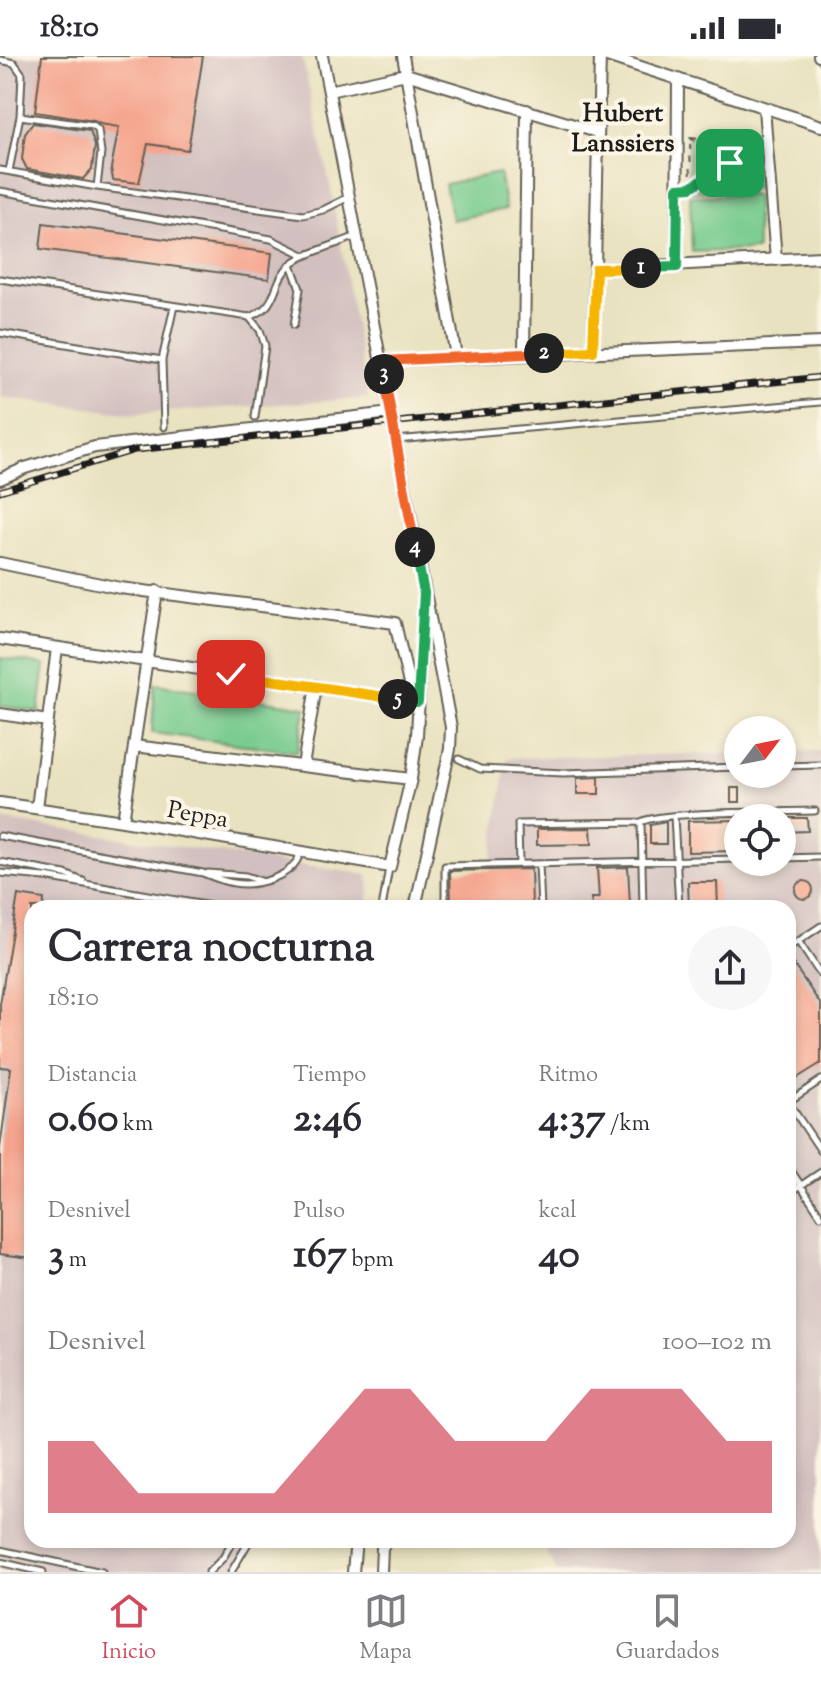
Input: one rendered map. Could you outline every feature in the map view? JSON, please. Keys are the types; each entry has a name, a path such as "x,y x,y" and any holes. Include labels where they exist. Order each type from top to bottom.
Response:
{"street":[{"path":"322,56 451,727 450,749 417,900"},
{"path":"403,56 456,356"},
{"path":"593,351 600,56"},
{"path":"607,56 821,126"},
{"path":"329,91 406,74 597,132"},
{"path":"677,267 678,79"},
{"path":"764,108 762,146 765,185 776,260"},
{"path":"524,354 527,110"},
{"path":"596,269 821,257"},
{"path":"382,361 821,343"},
{"path":"0,479 25,468 95,447 391,413"},
{"path":"0,563 120,588 395,623 416,701"},
{"path":"123,821 157,591"},
{"path":"390,867 411,779 417,736 416,701 424,593"},
{"path":"0,639 416,701"},
{"path":"37,808 57,648"},
{"path":"303,766 316,686"},
{"path":"0,714 48,721"},
{"path":"134,746 411,779"},
{"name":"Peppa","path":"0,803 390,867"},
{"path":"353,1572 355,1548"},
{"path":"381,1572 382,1548"}],"lane":[{"path":"0,60 14,63 22,74 20,116 9,171"},
{"path":"20,116 93,126 98,130 101,153 97,187"},
{"path":"0,170 97,187 303,215 323,210 349,197"},
{"path":"0,191 271,239 304,255"},
{"path":"0,279 249,317 263,313 271,303 281,276 291,264 304,255 357,235"},
{"path":"291,264 300,289 294,325"},
{"path":"164,427 162,360 174,306"},
{"path":"249,317 260,330 265,346 255,417"},
{"path":"0,333 162,360"},
{"path":"395,440 821,402"},
{"path":"459,759 480,769 564,773 724,767"},
{"path":"796,766 821,765"},
{"path":"519,864 518,824 641,822 647,818 674,816 815,811"},
{"path":"674,816 678,900"},
{"path":"641,822 643,900"},
{"path":"0,836 203,873 232,883 247,884 288,871 301,852"},
{"path":"796,858 821,857"},
{"path":"445,900 445,866 724,859"},
{"path":"0,862 65,874 95,886"},
{"path":"539,864 541,900"},
{"path":"384,900 390,867"},
{"path":"0,873 176,900"},
{"path":"821,926 798,941 821,975"},
{"path":"796,1097 821,1080"},
{"path":"796,1114 821,1151"},
{"path":"796,1189 821,1172"},
{"path":"796,1178 821,1216"},
{"path":"209,1572 229,1548"},
{"path":"231,1572 245,1548"},
{"path":"0,1550 102,1572"},
{"path":"0,1562 43,1572"}],"path":[{"path":"690,138 691,187"},
{"path":"690,138 762,146"},
{"path":"690,138 721,160 722,167"},
{"path":"730,161 762,146"},
{"path":"721,160 725,158 730,161"},
{"path":"729,166 730,161"},
{"path":"691,187 722,167 729,166 765,185"},
{"path":"678,188 765,185"}],"shaded area":[{"path":"0,56 302,56 332,195 368,398 134,414 0,397"},
{"path":"821,751 821,1572 556,1572 546,1548 796,1548 796,900 485,900 507,758 724,753 724,788 796,788 796,752"},
{"path":"0,820 368,875 370,888 367,900 24,900 24,1548 253,1548 241,1572 0,1572"}],"green space":[{"path":"688,136 758,144 761,188 689,192"},
{"path":"499,173 506,209 452,220 445,184"},
{"path":"756,195 757,250 692,252 690,196"},
{"path":"0,658 45,665 39,712 0,706"},
{"path":"155,684 306,707 297,752 152,733"}],"building":[{"path":"42,56 203,56 188,150 148,144 139,183 113,180 111,168 119,127 35,112"},
{"path":"33,123 90,131 95,146 92,169 83,179 27,169 22,159 25,134"},
{"path":"43,223 272,253 269,279 40,249"},
{"path":"599,777 599,794 577,794 577,778"},
{"path":"731,788 740,788 740,802 731,802"},
{"path":"796,818 807,818 808,831 796,831"},
{"path":"724,820 724,851 688,852 688,821"},
{"path":"666,822 666,844 650,844 650,825"},
{"path":"591,828 592,844 537,845 537,829"},
{"path":"628,867 630,900 591,900 599,898 597,868"},
{"path":"531,869 532,900 451,900 450,871"},
{"path":"804,881 813,890 804,899 795,890"},
{"path":"688,882 717,882 718,900 689,900"},
{"path":"18,895 44,899 24,900 24,1257 0,1254 0,1148 11,1068 0,1067 0,1004"},
{"path":"796,968 821,1005 821,1063 797,1078"}],"railway":[{"path":"0,491 135,450 821,377"}],"district":[{"name":"Hubert Lanssiers","path":"623,127"}],"route":[{"path":"231,674 418,702 424,593 382,361 593,351 596,269 677,267 678,188 691,187 722,167 727,168 730,163"}]}
